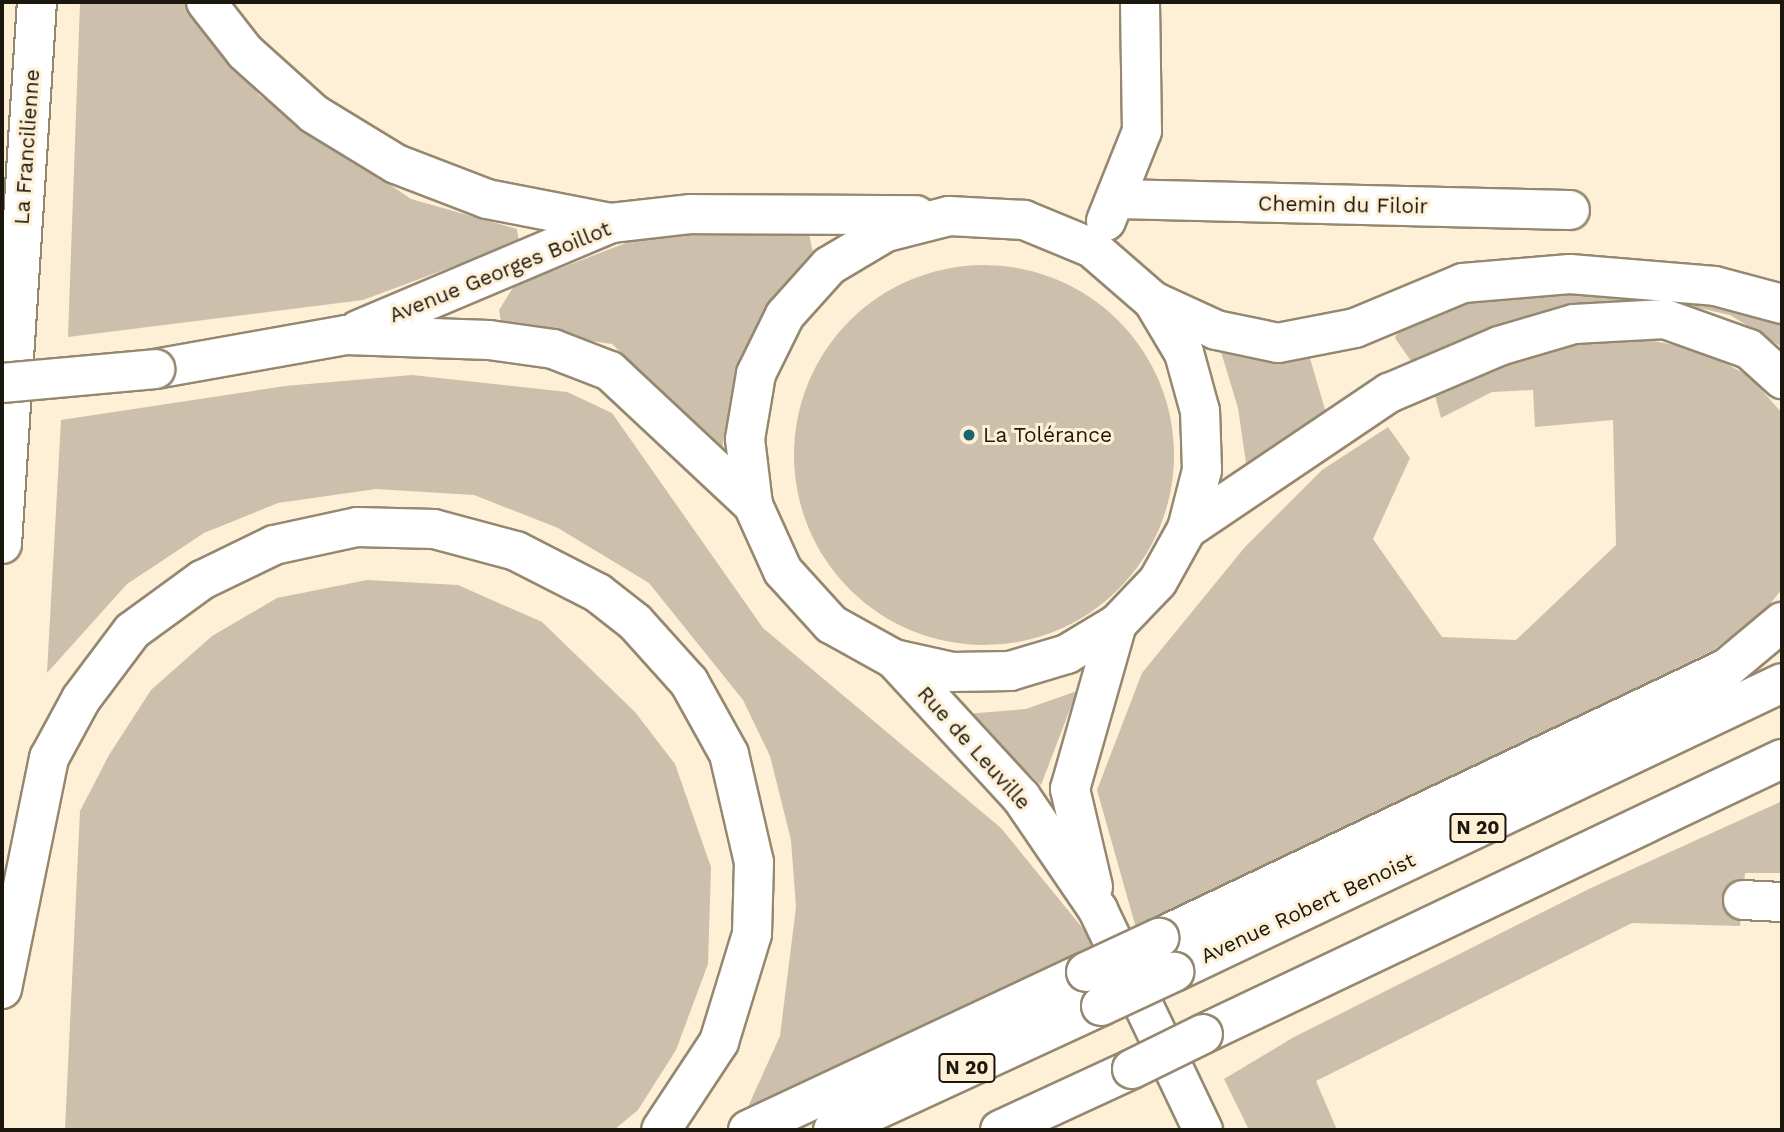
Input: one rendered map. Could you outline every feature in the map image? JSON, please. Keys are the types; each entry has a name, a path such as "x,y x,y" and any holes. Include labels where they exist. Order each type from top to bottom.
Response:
{"main road":[{"name":"La Francilienne","path":"2,544 37,2"},
{"path":"206,2 285,88 386,159 487,199 611,223"},
{"path":"1092,248 1116,199 1142,131 1140,2"},
{"name":"Chemin du Filoir","path":"1116,199 1570,210"},
{"name":"Avenue Georges Boillot","path":"346,335 611,223 704,214 949,216"},
{"path":"1153,301 1184,353 1200,411 1202,471 1187,529 1158,581 1117,624 1067,654 1010,671 952,672 894,659 831,624 791,579 753,505 747,426 756,374 785,315 829,266 886,232 949,216 1024,220 1092,248 1153,301 1216,330 1278,343 1355,328 1463,283 1570,274 1715,286 1782,304"},
{"path":"1187,529 1389,393 1499,346 1574,324 1665,319 1749,349 1782,379"},
{"name":"Avenue Georges Boillot","path":"2,383 155,369 346,335 489,340 554,349 610,371 753,505"},
{"path":"2,989 49,758 87,690 132,631 202,580 274,545 357,527 447,532 561,569 635,622 689,682 741,787 755,894 745,976 719,1042 660,1130"},
{"path":"748,1130 1086,972 1167,955 1727,668 1782,622"},
{"name":"Rue de Leuville","path":"1098,909 1070,789 1117,624"},
{"name":"Rue de Leuville","path":"894,659 1021,797 1098,909 1203,1130"},
{"name":"Avenue Robert Benoist","path":"833,1130 1101,1006 1167,955 1782,683"},
{"path":"1000,1130 1782,759"},
{"path":"1743,900 1782,902"}],"shaded area":[{"path":"80,2 185,2 260,96 411,199 517,229 519,242 363,300 68,337"},
{"path":"808,230 814,257 778,295 740,358 722,449 612,344 502,328 499,310 514,286 631,241 675,233"},
{"path":"984,265 1039,273 1074,287 1118,321 1152,365 1166,400 1174,455 1166,510 1152,545 1118,589 1074,623 1039,637 984,645 929,637 894,623 850,589 816,545 802,510 794,455 802,400 816,365 850,321 894,287 929,273"},
{"path":"1599,288 1658,292 1782,316 1782,347 1730,315 1672,302 1499,328 1411,361 1395,338 1401,325 1450,305"},
{"path":"1624,336 1699,349 1749,376 1782,413 1782,589 1762,614 1712,651 1136,928 1097,790 1142,673 1245,547 1322,470 1388,427 1410,458 1373,539 1442,637 1516,640 1616,545 1613,420 1535,427 1533,390 1492,392 1441,418 1433,388 1535,348"},
{"path":"1221,352 1309,355 1327,416 1248,477 1238,408"},
{"path":"412,375 567,392 612,413 763,628 1001,828 1098,947 747,1109 780,1036 796,907 791,840 770,756 743,700 649,583 558,528 474,495 376,489 278,503 204,533 127,584 47,673 61,420 285,386"},
{"path":"367,580 458,585 542,622 635,712 675,764 711,867 708,964 676,1050 638,1110 614,1130 65,1130 80,811 109,755 151,690 212,636 277,598"},
{"path":"1077,691 1041,785 966,714 1026,709"},
{"path":"1782,801 1782,873 1745,873 1740,926 1632,923 1316,1081 1337,1130 1249,1130 1224,1079 1294,1037 1593,887"}],"place":[{"name":"La Tolérance","path":"969,435"}]}
